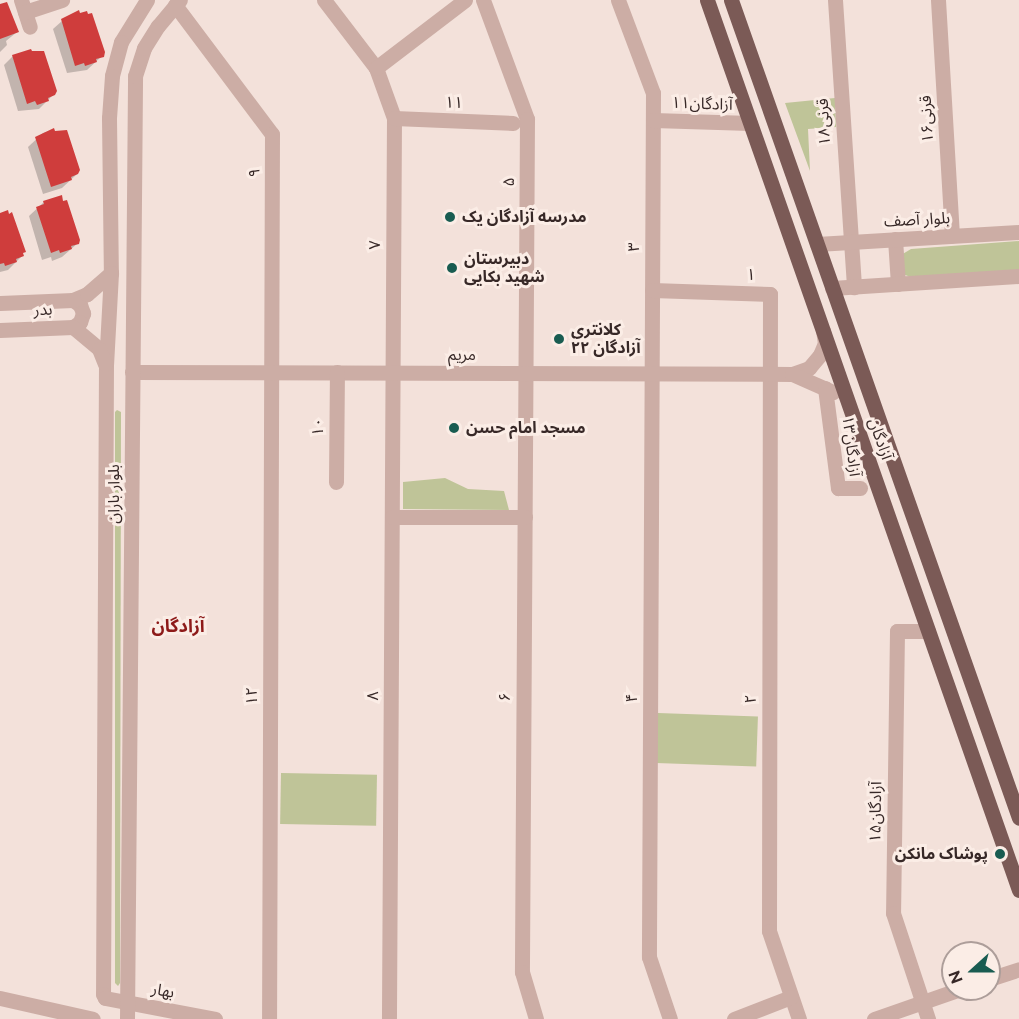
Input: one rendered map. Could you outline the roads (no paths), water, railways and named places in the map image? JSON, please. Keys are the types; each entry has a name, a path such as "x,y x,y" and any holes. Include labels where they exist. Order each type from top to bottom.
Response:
{"main road":[{"name":"آزادگان","path":"707,0 1019,890"},
{"name":"آزادگان","path":"731,0 1019,819"},
{"path":"966,740 988,732"}],"street":[{"path":"30,27 23,6 62,0"},
{"name":"بلوار باران","path":"105,998 106,364 111,273 108,159 112,76 121,42 147,0"},
{"path":"324,0 376,68 394,118"},
{"path":"376,68 465,0"},
{"name":"۵","path":"483,0 527,119 525,373"},
{"name":"۳","path":"618,0 653,93 651,373"},
{"name":"قرنی۱۸","path":"835,0 849,242 854,287"},
{"name":"قرنی۱۶","path":"938,0 952,236"},
{"name":"بلوار باران","path":"127,1019 135,76 144,48 177,3"},
{"name":"۹","path":"177,3 272,134 272,372"},
{"name":"۱۱","path":"394,118 513,123"},
{"name":"۷","path":"393,373 394,118"},
{"name":"آزادگان۱۱","path":"653,120 750,123"},
{"name":"بلوار آصف","path":"817,244 1019,232"},
{"path":"895,239 898,284"},
{"name":"بدر","path":"0,303 73,300 87,294 111,273"},
{"path":"832,288 1019,276"},
{"name":"۱","path":"652,290 770,294 768,374"},
{"path":"73,300 80,305 83,313 80,322 73,327"},
{"name":"بدر","path":"0,330 73,327 99,349 106,364"},
{"path":"792,374 809,368 820,355 825,343 822,329"},
{"name":"مریم","path":"132,372 792,374"},
{"name":"۱۲","path":"269,1019 272,372"},
{"name":"۱۰","path":"336,482 337,372"},
{"name":"۸","path":"389,1019 393,373"},
{"name":"۶","path":"525,373 522,972 536,1019"},
{"name":"۴","path":"651,373 649,957 670,1019"},
{"name":"۲","path":"768,374 769,931 799,1019"},
{"path":"792,374 825,388 844,401 852,414"},
{"name":"آزادگان۱۳","path":"825,388 838,488 860,488"},
{"path":"392,517 525,517"},
{"path":"107,545 131,546"},
{"name":"آزادگان۱۵","path":"928,631 897,631 893,913 928,1019"},
{"path":"1001,975 1019,969"},
{"path":"874,1019 941,996"},
{"path":"0,998 93,1019"},
{"name":"بهار","path":"105,998 215,1019"},
{"path":"734,1019 791,998"}],"place":[{"name":"مدرسه آزادگان یک","path":"450,217"},
{"name":"دبیرستان شهید بکایی","path":"452,268"},
{"name":"کلانتری ۲۲ آزادگان","path":"559,339"},
{"name":"مسجد امام حسن","path":"454,428"},
{"name":"پوشاک مانکن","path":"1000,854"}],"district":[{"name":"آزادگان","path":"178,626"}]}
